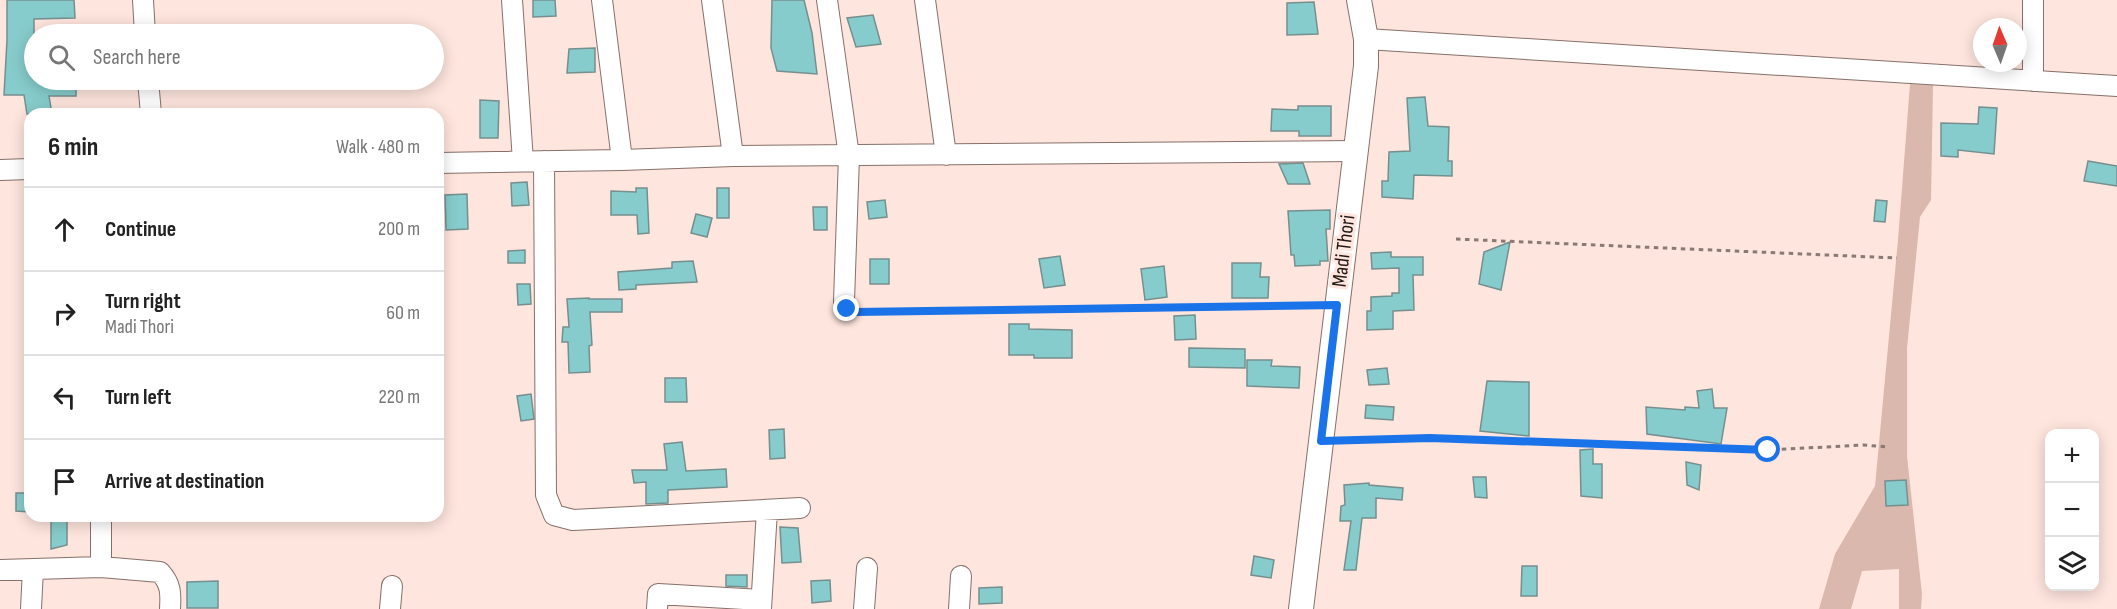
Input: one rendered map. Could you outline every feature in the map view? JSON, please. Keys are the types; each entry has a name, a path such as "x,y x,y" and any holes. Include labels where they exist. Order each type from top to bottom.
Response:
{"main road":[{"name":"Madi Thori","path":"1301,609 1366,66 1366,39 1359,0"}],"street":[{"path":"143,0 144,24"},
{"path":"512,0 524,161"},
{"path":"602,0 622,160"},
{"path":"711,0 733,156"},
{"path":"827,0 849,156 844,301 847,309"},
{"path":"925,0 946,155"},
{"path":"2033,0 2033,81"},
{"path":"1366,39 2117,86"},
{"path":"149,90 150,108"},
{"path":"444,163 733,156 1355,151"},
{"path":"544,160 546,495 554,515 573,520 800,508"},
{"path":"0,170 24,169"},
{"path":"657,609 658,594 761,604 767,510"},
{"path":"101,522 101,567"},
{"path":"0,570 101,567 160,572 167,580 171,592 170,609"},
{"path":"864,609 867,567"},
{"path":"31,609 33,569"},
{"path":"959,609 961,576"},
{"path":"390,609 392,586"}],"path":[{"path":"1456,239 1897,258"},
{"path":"847,309 855,312 1337,305"},
{"path":"1321,441 1430,438 1768,450 1889,447"}],"shaded area":[{"path":"1910,84 1933,85 1931,200 1920,217 1907,348 1907,456 1922,594 1921,609 1899,609 1899,569 1862,571 1851,609 1819,609 1835,554 1875,486"}],"building":[{"path":"7,0 74,0 75,18 34,19 34,24 24,24 24,90 76,90 76,96 49,96 51,108 26,108 24,95 4,95"},
{"path":"533,0 555,0 556,16 533,17"},
{"path":"772,0 804,0 812,33 817,74 777,71 771,48"},
{"path":"1314,2 1318,34 1287,35 1287,3"},
{"path":"873,15 881,44 856,47 847,18"},
{"path":"595,48 595,72 567,73 569,49"},
{"path":"1425,97 1428,126 1449,127 1448,161 1452,161 1452,176 1414,175 1413,199 1382,197 1382,181 1388,181 1389,152 1410,151 1407,98"},
{"path":"480,100 499,101 498,138 480,138"},
{"path":"1298,106 1331,106 1331,136 1299,136 1299,131 1271,131 1272,109 1298,110"},
{"path":"1979,107 1997,108 1994,154 1958,150 1958,157 1941,156 1941,123 1978,124"},
{"path":"2088,161 2117,166 2117,186 2084,181"},
{"path":"1303,163 1310,184 1288,184 1279,164"},
{"path":"527,182 529,205 512,206 511,183"},
{"path":"636,188 647,188 649,233 638,234 637,215 611,215 611,191 636,192"},
{"path":"717,188 729,188 729,218 717,218"},
{"path":"467,194 468,229 446,230 445,195"},
{"path":"885,200 887,217 869,219 867,202"},
{"path":"1876,200 1887,201 1885,222 1874,221"},
{"path":"813,207 827,207 827,230 814,230"},
{"path":"1330,210 1330,229 1326,229 1328,261 1320,261 1320,265 1295,266 1294,255 1291,255 1288,211"},
{"path":"696,214 712,218 707,237 691,233"},
{"path":"1510,242 1501,290 1479,284 1484,252"},
{"path":"525,250 525,263 508,263 508,251"},
{"path":"1391,252 1391,257 1423,257 1423,275 1413,275 1414,310 1393,311 1393,329 1367,330 1367,311 1371,311 1371,297 1392,296 1392,293 1399,293 1399,268 1372,269 1371,253"},
{"path":"1060,256 1065,285 1044,288 1039,259"},
{"path":"870,259 889,259 889,284 870,284"},
{"path":"693,261 697,282 636,285 636,289 619,290 618,272 672,268 672,262"},
{"path":"1232,263 1261,263 1260,277 1269,277 1268,298 1232,298"},
{"path":"1164,266 1167,297 1145,300 1141,269"},
{"path":"517,284 530,284 531,304 518,305"},
{"path":"567,299 622,299 622,312 590,312 592,345 589,346 590,372 569,373 568,342 562,342 563,327 569,327"},
{"path":"1195,315 1196,339 1175,340 1174,316"},
{"path":"1009,324 1029,324 1029,329 1072,330 1072,358 1034,358 1034,355 1009,355"},
{"path":"1189,348 1245,349 1245,368 1189,367"},
{"path":"1247,360 1272,360 1271,366 1300,367 1299,388 1247,386"},
{"path":"1387,368 1389,384 1369,385 1367,370"},
{"path":"665,378 686,378 687,402 665,402"},
{"path":"1487,381 1529,382 1529,436 1480,431"},
{"path":"1712,389 1714,408 1727,408 1721,444 1647,434 1646,407 1685,410 1685,407 1699,408 1697,391"},
{"path":"531,394 534,419 521,421 517,396"},
{"path":"1366,405 1394,407 1393,420 1365,418"},
{"path":"784,429 785,458 770,459 769,430"},
{"path":"682,442 686,471 726,469 727,487 668,490 668,503 646,504 646,482 634,483 632,470 667,470 664,444"},
{"path":"1593,449 1593,464 1602,464 1602,498 1581,496 1580,450"},
{"path":"1686,462 1701,465 1699,490 1687,485"},
{"path":"1473,477 1486,477 1487,498 1475,497"},
{"path":"1906,480 1908,505 1886,506 1885,481"},
{"path":"1369,483 1369,485 1403,488 1402,500 1376,498 1376,518 1362,518 1356,570 1344,570 1351,521 1340,521 1341,506 1345,505 1344,485"},
{"path":"16,493 24,493 24,512 16,511"},
{"path":"51,522 67,522 67,545 51,549"},
{"path":"780,527 798,528 801,562 782,563"},
{"path":"1254,556 1274,560 1271,578 1251,575"},
{"path":"1522,566 1537,566 1537,596 1521,596"},
{"path":"726,575 747,575 747,587 726,586"},
{"path":"830,580 831,601 812,603 811,581"},
{"path":"218,581 218,608 187,608 187,582"},
{"path":"1002,587 1002,603 979,604 979,588"}],"route":[{"path":"847,309 855,312 1337,305 1321,441 1430,438 1768,450"}]}
